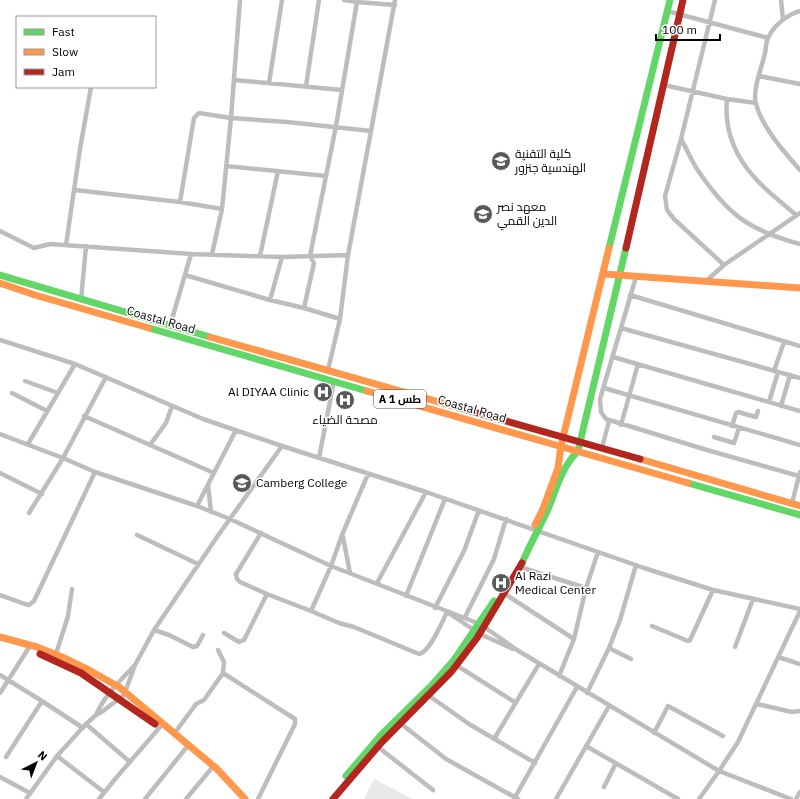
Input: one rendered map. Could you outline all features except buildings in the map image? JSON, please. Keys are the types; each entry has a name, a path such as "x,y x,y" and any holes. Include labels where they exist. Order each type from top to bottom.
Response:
{"main road":[{"path":"333,799 400,723 456,665 505,594 520,567 536,529 558,468 563,437 670,0"},
{"path":"327,799 381,735 430,687 480,629 536,529 545,516 563,470 570,459 578,451 620,276 683,0"},
{"name":"Coastal Road","path":"0,274 170,326 581,442 800,506"},
{"path":"604,274 800,288"},
{"name":"Coastal Road","path":"0,283 35,295 800,515"},
{"path":"0,637 56,654 87,669 116,686 216,768 245,799"},
{"path":"0,641 28,649 68,666 81,673 119,700 130,705 160,727 211,769 240,799"}],"street":[{"path":"212,254 222,209 240,0"},
{"path":"269,83 282,0"},
{"path":"306,86 319,0"},
{"path":"328,370 340,319 348,255 395,2 357,2 344,0"},
{"path":"715,0 681,140 665,196 667,210 674,219 724,265"},
{"path":"781,0 782,20"},
{"path":"304,308 314,263 310,256 336,126 357,2"},
{"path":"667,11 768,38"},
{"path":"800,11 792,13 782,20 768,38 756,92 756,103 762,118 780,146 800,170"},
{"path":"759,76 800,84"},
{"path":"234,80 342,90"},
{"path":"664,85 727,99 756,103"},
{"path":"66,245 91,88"},
{"path":"705,282 724,265 798,214 754,178 737,155 728,129 725,111 727,99"},
{"path":"180,202 194,118 199,113 231,118 336,126 371,131"},
{"path":"681,140 697,168 729,209 751,226 769,235 800,244"},
{"path":"226,166 326,176"},
{"path":"260,256 278,171"},
{"path":"75,190 180,202 222,209"},
{"path":"0,231 34,248 50,244 191,254 282,257 348,255"},
{"path":"81,300 86,246"},
{"path":"170,326 191,254"},
{"path":"270,300 282,257"},
{"path":"185,275 340,319"},
{"path":"636,277 600,400 601,412 609,421 621,425 799,474 792,503"},
{"path":"630,295 800,346"},
{"path":"621,328 800,378"},
{"path":"0,340 75,364 204,419 282,446 426,492 636,565 713,590 800,610 738,742 720,772 699,799"},
{"path":"769,402 784,342"},
{"path":"613,357 800,411"},
{"path":"28,444 75,364"},
{"path":"621,425 638,364"},
{"path":"781,406 790,375"},
{"path":"29,513 63,458 106,377"},
{"path":"25,381 58,393"},
{"path":"319,458 334,381"},
{"path":"604,388 800,445"},
{"path":"12,393 47,411"},
{"path":"150,445 166,423 172,406"},
{"path":"732,426 736,413 738,412 756,417 758,411"},
{"path":"84,416 214,474"},
{"path":"602,448 609,421"},
{"path":"714,438 734,443 739,428"},
{"path":"197,506 236,430"},
{"path":"0,434 95,472 197,506 261,532 332,566 377,583 435,608 465,617 480,629 516,650"},
{"path":"26,799 57,756 84,726 96,715 103,712 119,700 125,692 135,665 154,630 198,564 282,446"},
{"path":"0,595 29,605 34,602 95,472"},
{"path":"0,473 42,494"},
{"path":"311,611 332,566 342,535 368,474"},
{"path":"208,485 211,512"},
{"path":"377,583 426,492"},
{"path":"406,596 445,499"},
{"path":"435,608 464,551 479,510"},
{"path":"465,617 494,559 506,519"},
{"path":"261,532 236,576 240,582 268,594 420,654 424,653 448,612"},
{"path":"137,535 198,564"},
{"path":"342,535 350,573"},
{"path":"559,676 574,639 586,588 598,552"},
{"path":"587,693 609,648 620,620 636,565"},
{"path":"520,567 586,588"},
{"path":"56,654 68,616 72,589"},
{"path":"652,626 688,642 692,638 713,590"},
{"path":"224,632 239,642 244,640 268,594"},
{"path":"505,594 574,639"},
{"path":"735,647 753,599"},
{"path":"448,612 516,650 720,772 791,799"},
{"path":"154,630 168,635 193,648 197,646 203,635"},
{"path":"609,648 631,658"},
{"path":"0,693 28,649"},
{"path":"174,734 197,703 204,700 223,673 224,662 218,650"},
{"path":"778,657 800,664"},
{"path":"494,739 539,664"},
{"path":"96,715 110,693 135,665"},
{"path":"456,665 516,702"},
{"path":"223,673 295,719 295,724 258,799"},
{"path":"0,675 84,726 130,762"},
{"path":"400,723 446,759 516,798 577,687"},
{"path":"428,695 469,724 535,763"},
{"path":"6,757 42,701"},
{"path":"757,704 792,712 800,711"},
{"path":"556,799 609,706"},
{"path":"654,733 668,706 723,736"},
{"path":"99,799 160,727"},
{"path":"586,746 678,799"},
{"path":"378,747 433,790"},
{"path":"145,799 186,748"},
{"path":"57,756 104,792"},
{"path":"604,787 616,763"},
{"path":"186,799 211,769"},
{"path":"0,777 30,793"},
{"path":"796,799 800,792"}],"shaded area":[{"path":"374,779 413,799 364,799"}],"traffic: fast":[{"path":"609,248 670,0"},
{"path":"522,563 545,516 562,474 566,466 578,451 626,248"},
{"path":"0,275 210,337"},
{"path":"149,328 367,391"},
{"path":"688,483 800,515"},
{"path":"346,776 381,735 430,687 454,660 494,601"}],"traffic: slow":[{"path":"535,525 543,509 558,468 561,446 609,248"},
{"path":"604,274 800,288"},
{"path":"0,283 35,295 149,328"},
{"path":"210,337 467,410"},
{"path":"367,391 688,483"},
{"path":"640,459 800,506"},
{"path":"0,637 37,647 62,657 119,687 216,768 245,799"}],"traffic: jam":[{"path":"626,248 683,0"},
{"path":"467,410 640,459"},
{"path":"333,799 381,743 452,671 477,638 522,563"},
{"path":"40,654 81,673 155,724"}],"place":[{"name":"كلية التقنية الهندسية جنزور","path":"501,161"},
{"name":"معهد نصر الدين القمي","path":"483,214"},
{"name":"Al DIYAA Clinic","path":"323,392"},
{"name":"مصحة الضياء","path":"345,400"},
{"name":"Camberg College","path":"242,483"},
{"name":"Al Razi Medical Center","path":"501,583"}]}
